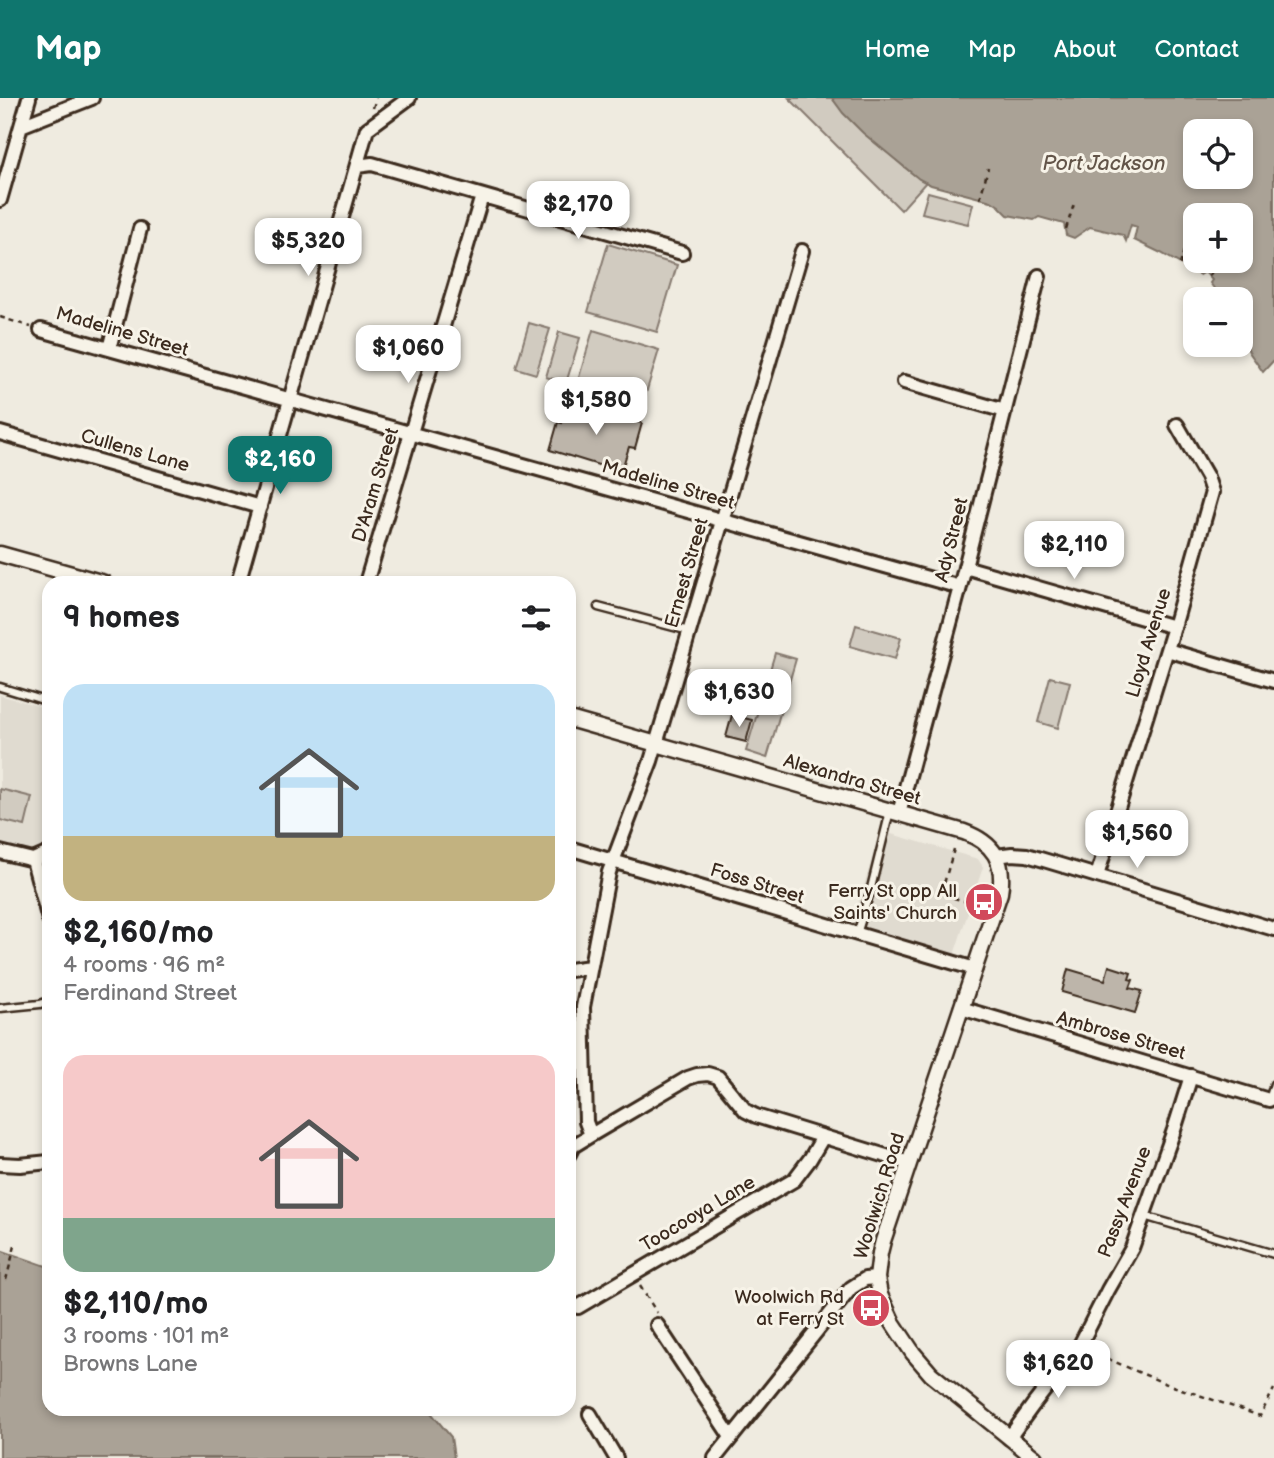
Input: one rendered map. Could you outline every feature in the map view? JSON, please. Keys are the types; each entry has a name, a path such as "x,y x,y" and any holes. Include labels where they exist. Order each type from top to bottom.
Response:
{"street":[{"path":"0,200 29,98"},
{"path":"21,126 92,98"},
{"path":"240,576 367,129 409,98"},
{"path":"357,166 372,164 682,253"},
{"name":"D'Aram Street","path":"368,576 482,196"},
{"path":"109,349 140,229"},
{"name":"Ernest Street","path":"591,1135 586,1122 583,1007 609,872 656,744 802,251"},
{"name":"Ady Street","path":"894,812 960,587 1039,275"},
{"name":"Madeline Street","path":"41,330 960,587"},
{"path":"904,382 1005,411"},
{"name":"Lloyd Avenue","path":"1097,876 1174,627 1212,492 1207,477 1177,425"},
{"name":"Cullens Lane","path":"0,433 260,507"},
{"path":"0,554 79,576"},
{"path":"965,567 1174,627"},
{"path":"1167,650 1274,681"},
{"name":"Alexandra Street","path":"576,721 972,835 986,843 996,856"},
{"name":"Foss Street","path":"576,850 975,969"},
{"path":"0,852 33,860 42,856"},
{"path":"996,856 1027,855 1274,929"},
{"name":"Woolwich Road","path":"996,856 1001,875 1000,893 880,1253 877,1278 880,1295 889,1316 913,1353 931,1374 1035,1458"},
{"path":"33,860 42,894"},
{"path":"576,969 590,967"},
{"name":"Ambrose Street","path":"961,1008 1269,1100"},
{"path":"576,1144 688,1078 708,1074 718,1077 746,1111 755,1116 909,1163"},
{"name":"Passy Avenue","path":"1009,1438 1081,1343 1132,1248 1191,1076"},
{"name":"Toocooya Lane","path":"576,1304 633,1275 794,1180 823,1136"},
{"path":"0,1164 20,1166 42,1163"},
{"path":"715,1458 851,1289 865,1279 877,1278"},
{"path":"657,1325 731,1437"},
{"path":"590,1414 615,1458"}],"lane":[{"path":"598,607 689,631"},
{"path":"0,687 42,700"},
{"path":"857,934 870,892 884,829 894,812"},
{"path":"0,1008 42,1003"},
{"path":"1269,1100 1274,1084"},
{"path":"1144,1216 1274,1254"}],"path":[{"path":"372,111 376,98"},
{"path":"980,199 988,168"},
{"path":"1066,229 1075,201"},
{"path":"1180,265 1183,254"},
{"path":"1208,276 1212,273"},
{"path":"0,317 41,330"},
{"path":"954,849 940,894 974,904"},
{"path":"6,1280 15,1246"},
{"path":"633,1275 662,1322 657,1325"},
{"path":"1101,1356 1164,1383 1260,1416 1274,1389"}],"shaded area":[{"path":"789,98 832,98 870,138 926,182 901,210"},
{"path":"928,192 973,204 968,224 922,213"},
{"path":"608,244 677,265 657,332 588,312"},
{"path":"529,323 550,329 536,374 516,368"},
{"path":"593,330 659,350 638,420 572,401"},
{"path":"559,332 580,338 566,383 546,377"},
{"path":"856,625 901,638 895,659 850,646"},
{"path":"775,653 796,659 767,758 746,751"},
{"path":"1050,677 1070,682 1058,728 1038,722"},
{"path":"0,695 42,707 42,846 25,854 0,847"},
{"path":"0,789 32,797 25,826 0,820"},
{"path":"881,831 978,859 983,867 953,958 851,926"}],"water":[{"name":"Port Jackson","path":"832,98 1274,98 1274,360 1263,372 1252,357 1253,287 1213,287 1210,283 1212,280 1206,273 1253,273 1253,203 1183,203 1183,265 1134,240 1137,227 1131,225 1126,241 1123,235 1090,227 1074,238 1066,235 1064,224 1039,217 1034,220 1008,215 991,201 931,185 919,179 863,133"},
{"path":"0,1250 42,1265 42,1416 434,1416 451,1437 454,1458 0,1458"}],"building":[{"path":"568,402 642,423 635,448 629,447 621,472 550,450 558,422 562,423"},
{"path":"732,715 752,720 746,742 726,737"},
{"path":"1109,966 1131,973 1129,979 1133,980 1130,988 1142,991 1135,1013 1062,992 1068,969 1105,980"}],"place":[{"name":"Ferry St opp All Saints' Church","path":"984,902"},
{"name":"Woolwich Rd at Ferry St","path":"871,1308"}]}
